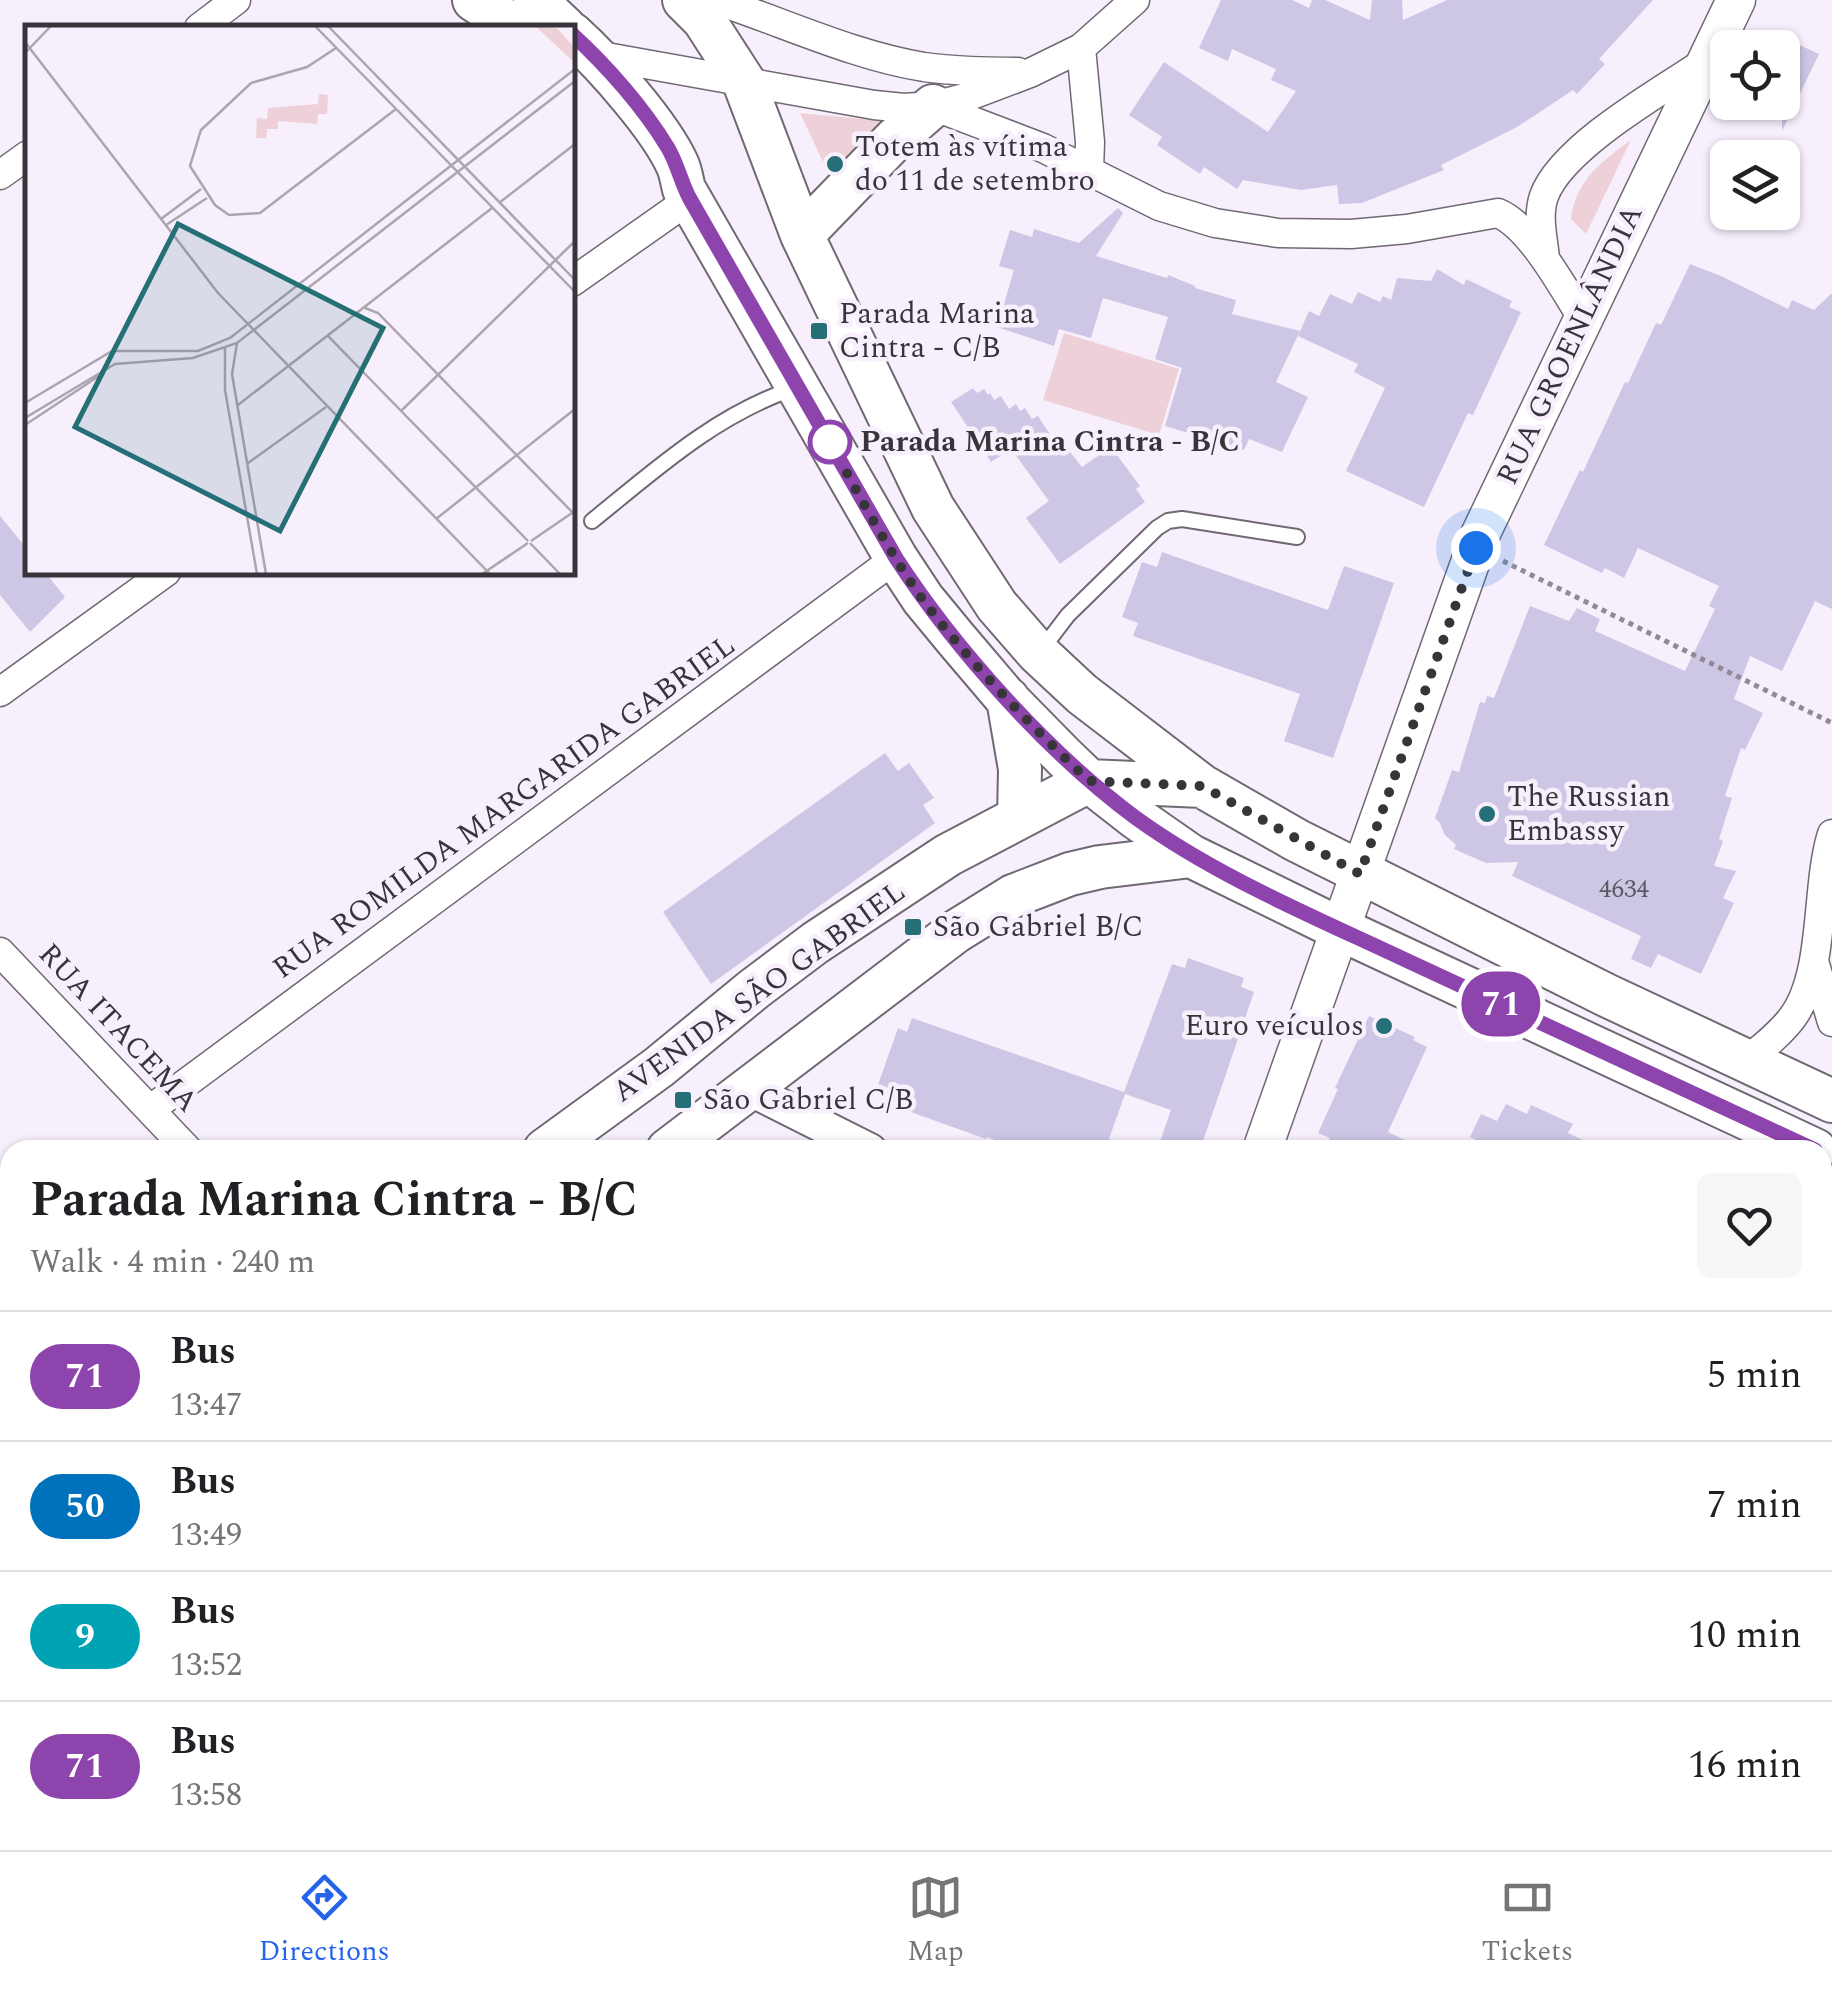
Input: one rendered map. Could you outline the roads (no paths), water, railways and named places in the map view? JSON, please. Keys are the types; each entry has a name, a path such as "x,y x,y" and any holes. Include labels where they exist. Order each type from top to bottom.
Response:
{"main road":[{"path":"474,0 512,25"},
{"path":"535,0 557,25"},
{"path":"684,0 704,20 744,82 802,235 933,508 997,606 1038,653 1082,694 1202,786 1360,874 1832,1100"},
{"name":"RUA GROENLÂNDIA","path":"1266,1140 1476,548 1736,0"},
{"path":"576,47 661,170 687,194 923,599 1008,699 1089,781 1191,856 1794,1140"},
{"path":"802,235 895,138 933,106"},
{"path":"1008,699 1020,769 1019,817"},
{"name":"AVENIDA SÃO GABRIEL","path":"559,1140 816,943 948,855 1089,781 1202,786"},
{"path":"681,1140 955,932 1013,896 1100,867 1191,856"}],"street":[{"path":"203,25 236,0"},
{"path":"709,0 876,56 962,71 1030,73"},
{"path":"576,47 874,105 933,106 1030,73 1081,48 1135,0"},
{"path":"1081,48 1090,170"},
{"path":"1545,258 1540,221 1543,199 1552,180 1573,156 1606,130 1706,61"},
{"path":"933,106 1043,148 1159,206 1214,223 1278,233 1351,234 1498,214 1509,218 1545,258 1582,318"},
{"path":"0,175 25,156"},
{"path":"575,280 687,194"},
{"name":"RUA ROMILDA MARGARIDA GABRIEL","path":"150,1108 896,558"},
{"path":"0,692 162,575"},
{"path":"1746,1061 1780,1032 1804,993 1814,961 1821,889 1832,834"},
{"name":"RUA ITACEMA","path":"0,952 179,1140"},
{"path":"1814,961 1832,1022"},
{"path":"749,1088 850,1140"}],"lane":[{"path":"592,521 682,447 758,401 798,387"},
{"path":"1038,653 1068,615 1168,520 1296,537"}],"place":[{"name":"Totem às vítima do 11 de setembro","path":"835,164"},
{"name":"Parada Marina Cintra - C/B","path":"819,331"},
{"name":"Parada Marina Cintra - B/C","path":"830,442"},
{"name":"The Russian Embassy","path":"1487,814"},
{"name":"São Gabriel B/C","path":"913,927"},
{"name":"Euro veículos","path":"1384,1026"},
{"name":"São Gabriel C/B","path":"683,1100"}]}
